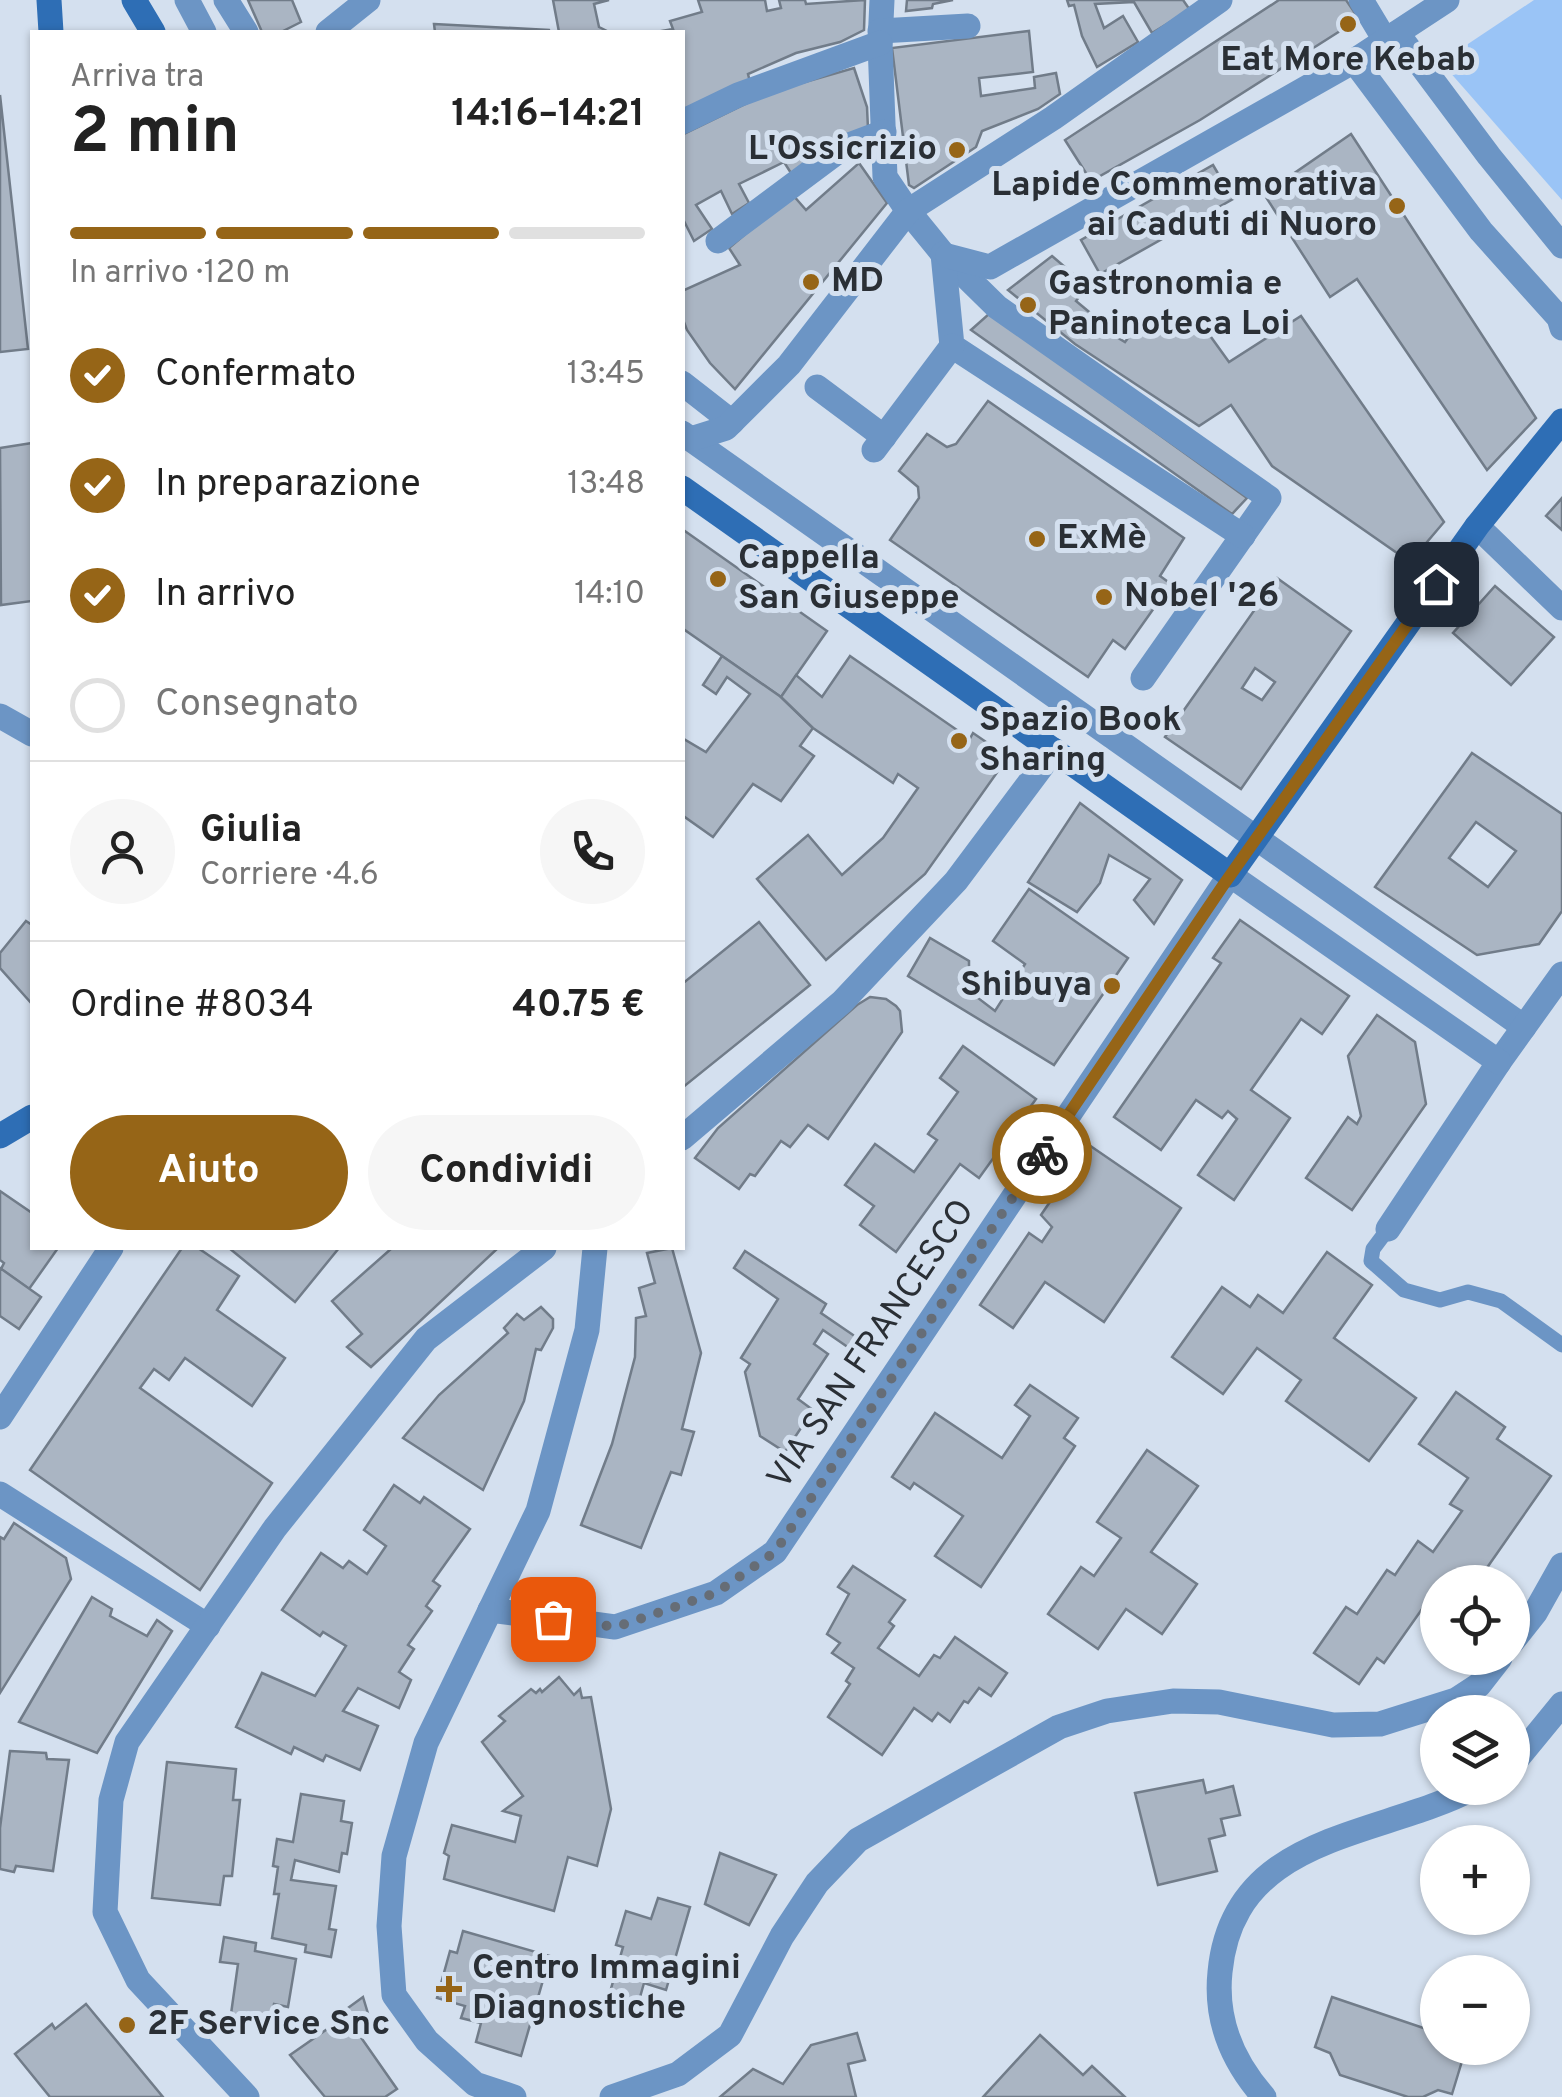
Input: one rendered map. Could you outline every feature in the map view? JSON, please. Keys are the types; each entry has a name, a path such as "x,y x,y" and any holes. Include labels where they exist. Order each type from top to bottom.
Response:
{"street":[{"path":"49,0 51,30"},
{"path":"134,0 152,30"},
{"path":"187,0 203,30"},
{"path":"226,0 245,30"},
{"path":"330,30 368,0"},
{"path":"882,0 885,177 908,211 943,254 997,308 1269,498 1143,678"},
{"path":"1361,0 1562,246"},
{"path":"943,254 990,267 1354,61 1447,0"},
{"path":"685,441 726,428 790,365 908,211 1053,118 1204,5"},
{"path":"685,121 880,37 968,26"},
{"path":"1354,61 1481,231 1561,322"},
{"path":"718,241 844,147 884,132"},
{"path":"818,387 879,443 952,346 943,254"},
{"path":"952,346 1243,536"},
{"path":"685,385 732,422"},
{"path":"1230,875 1478,526 1562,421"},
{"path":"685,441 1524,1026"},
{"path":"685,490 1498,1062"},
{"path":"1478,526 1562,608"},
{"path":"0,716 30,733"},
{"path":"685,1135 842,1002 956,882 1054,750"},
{"name":"VIA SAN FRANCESCO","path":"490,1610 616,1627 716,1593 775,1552 1230,875"},
{"path":"1388,1229 1498,1062 1562,974"},
{"path":"0,1136 30,1119"},
{"path":"0,1416 110,1250"},
{"path":"247,2097 138,1980 105,1912 111,1800 127,1742 276,1528 426,1339 541,1250"},
{"path":"514,2097 474,2084 427,2040 394,1994 389,1926 394,1856 426,1743 538,1512 587,1330 596,1250"},
{"path":"0,1494 208,1626"},
{"path":"1530,1619 1562,1565"},
{"path":"612,2097 678,2074 730,2035 782,1936 817,1884 858,1840 1060,1727 1107,1711 1173,1702 1219,1702 1334,1725 1380,1724 1456,1700 1487,1675"},
{"path":"1530,1743 1562,1704"},
{"path":"1264,2097 1239,2064 1220,2013 1222,1953 1244,1903 1267,1876 1321,1842 1437,1805"}],"lane":[{"path":"1388,1229 1371,1261 1404,1290 1440,1300 1468,1292 1501,1302 1562,1345"}],"shaded area":[{"path":"1534,0 1562,0 1562,200 1441,62"}],"building":[{"path":"248,0 292,0 301,22 285,30 261,30"},
{"path":"553,0 609,0 594,4 599,27 605,30 559,30"},
{"path":"698,0 765,0 767,11 781,8 779,0 805,0 806,4 865,0 864,30 748,74 750,82 685,109 685,30 667,30 673,29 670,21 702,12"},
{"path":"907,0 953,0 933,4 932,8 906,11"},
{"path":"1067,0 1183,0 1190,10 1152,33 1134,2 1095,4 1104,28 1123,16 1138,42 1097,67 1082,36 1074,5 1069,6"},
{"path":"1279,0 1346,0 1359,19 1200,120 1091,181 1065,140"},
{"path":"434,24 549,30 435,30"},
{"path":"1029,31 1033,72 979,78 981,96 1035,88 1034,77 1056,73 1060,94 1038,109 982,131 976,147 914,188 909,185 892,48"},
{"path":"854,68 867,107 868,129 791,173 784,162 739,184 749,203 732,214 721,191 696,205 712,229 694,241 685,223 685,134 770,92"},
{"path":"0,95 28,349 0,352"},
{"path":"1351,134 1536,418 1487,470 1357,279 1330,297 1264,194"},
{"path":"859,163 887,203 735,389 687,330 685,290 740,265 729,248 792,194 806,210"},
{"path":"1213,165 1233,199 1100,274 1081,240"},
{"path":"1052,256 1087,286 1076,301 1094,316 1090,321 1125,342 1134,322 1146,315 1161,326 1171,314 1186,336 1203,326 1229,362 1301,316 1444,522 1410,562 1272,466 1231,405 1199,426 1075,344 1008,290"},
{"path":"990,313 1247,498 1232,514 971,330"},
{"name":"ExMè","path":"988,401 1184,538 1160,576 1171,584 1125,649 1113,640 1088,677 890,540 919,498 918,487 899,471 927,434 947,447 956,444"},
{"path":"30,443 30,601 1,605 0,448"},
{"path":"1562,498 1562,530 1546,516"},
{"name":"Cappella San Giuseppe","path":"685,531 827,631 781,697 685,630"},
{"path":"1277,578 1351,631 1241,789 1165,737","holes":["1255,668 1275,682 1262,700 1242,688"]},
{"path":"1495,586 1554,637 1511,685 1453,633"},
{"path":"722,656 781,697 813,728 800,746 814,756 781,801 753,784 713,837 685,817 685,740 706,752 750,694 727,677 716,694 703,685"},
{"path":"850,656 957,730 953,736 967,744 973,733 1008,757 925,874 826,960 757,879 808,835 842,875 883,838 918,788 898,774 893,783 813,728 781,697 796,675 822,697"},
{"path":"1472,753 1562,814 1562,911 1539,944 1477,955 1375,887","holes":["1476,822 1516,851 1488,887 1449,858"]},
{"path":"1080,803 1182,880 1154,924 1134,900 1150,879 1109,855 1100,883 1077,912 1028,882"},
{"path":"1029,889 1128,958 1054,1065 908,976 930,938 969,961 969,971 961,985 995,1011 1025,964 993,941"},
{"path":"1240,920 1349,996 1322,1034 1301,1019 1251,1090 1290,1118 1234,1200 1198,1175 1237,1119 1228,1111 1222,1118 1196,1100 1161,1150 1114,1117 1221,963 1213,958"},
{"path":"26,921 30,924 30,1002 0,968 0,953"},
{"path":"759,922 810,985 685,1086 685,982"},
{"path":"870,997 886,999 896,1006 902,1032 828,1139 808,1125 790,1147 781,1141 755,1176 750,1174 739,1189 695,1158 718,1128"},
{"path":"1377,1015 1415,1042 1426,1104 1352,1210 1306,1178 1348,1117 1357,1124 1361,1116 1348,1056"},
{"path":"963,1046 1036,1099 979,1178 960,1164 896,1252 860,1225 874,1206 845,1185 875,1144 914,1172 937,1140 928,1134 958,1092 940,1078"},
{"path":"1089,1145 1181,1208 1104,1322 1045,1282 1013,1328 980,1305 1029,1233 1042,1242 1052,1227 1041,1215"},
{"path":"0,1191 30,1212 30,1250 57,1250 29,1289 1,1269 4,1263 0,1260"},
{"path":"181,1250 201,1250 239,1276 217,1310 285,1358 252,1406 185,1358 169,1380 154,1369 140,1388 272,1483 200,1590 30,1470"},
{"path":"231,1250 337,1250 295,1302"},
{"path":"390,1250 496,1250 371,1367 347,1347 362,1334 332,1301"},
{"path":"673,1250 701,1353 682,1429 694,1432 681,1475 671,1472 641,1548 581,1525 612,1444 635,1357 636,1318 646,1316 639,1288 655,1283 647,1253"},
{"path":"745,1251 826,1304 821,1313 859,1339 852,1350 823,1330 814,1344 828,1354 798,1399 813,1410 785,1452 760,1436 745,1372 750,1364 741,1358 778,1299 734,1268"},
{"path":"1327,1252 1372,1285 1334,1338 1416,1398 1369,1461 1286,1401 1301,1380 1257,1348 1223,1394 1172,1357 1222,1287 1250,1307 1258,1295 1283,1313"},
{"path":"0,1268 41,1297 19,1329 0,1316"},
{"path":"541,1307 553,1319 553,1328 541,1350 536,1349 524,1401 483,1490 403,1438 439,1395 508,1333 504,1328 517,1314 524,1320"},
{"path":"1030,1385 1078,1418 1064,1438 1075,1446 981,1587 935,1556 963,1516 914,1483 910,1489 892,1477 935,1413 1002,1458 1030,1416 1015,1405"},
{"path":"1456,1392 1505,1427 1497,1439 1551,1476 1489,1565 1420,1565 1420,1612 1384,1663 1377,1658 1359,1684 1314,1653 1346,1607 1357,1614 1387,1570 1395,1575 1418,1541 1433,1552 1462,1511 1450,1504 1468,1478 1419,1444"},
{"path":"1147,1450 1198,1486 1151,1552 1197,1584 1162,1634 1126,1609 1098,1649 1048,1614 1081,1567 1094,1576 1121,1538 1097,1522"},
{"path":"394,1485 420,1503 424,1497 470,1529 433,1581 440,1586 426,1606 432,1611 408,1645 414,1649 399,1672 411,1680 399,1708 358,1688 343,1711 378,1726 360,1770 326,1755 323,1761 294,1747 291,1754 236,1727 262,1673 315,1696 346,1646 323,1632 320,1636 282,1610 321,1553 343,1568 349,1561 367,1574 386,1546 364,1530"},
{"path":"14,1523 66,1558 71,1579 0,1693 0,1537 4,1539"},
{"path":"853,1566 905,1600 889,1622 894,1626 878,1648 919,1676 934,1655 940,1658 955,1637 1007,1673 991,1696 979,1688 950,1722 938,1713 932,1721 914,1708 882,1755 828,1717 850,1684 846,1681 854,1668 832,1653 840,1643 827,1634 849,1594 838,1587"},
{"path":"92,1597 112,1609 110,1616 147,1636 157,1620 172,1631 97,1753 19,1722"},
{"path":"559,1677 574,1695 580,1689 582,1698 591,1697 611,1809 597,1866 568,1857 554,1911 444,1879 449,1856 444,1853 452,1825 515,1842 521,1816 503,1811 523,1796 482,1742 505,1721 499,1716 531,1689 542,1692"},
{"path":"10,1751 46,1753 47,1759 69,1760 53,1871 16,1866 14,1872 0,1869 0,1828"},
{"path":"167,1762 236,1769 233,1800 240,1800 232,1876 224,1876 220,1905 152,1898"},
{"path":"1203,1780 1206,1793 1233,1786 1240,1815 1221,1819 1225,1835 1209,1839 1217,1871 1158,1885 1135,1793"},
{"path":"301,1794 344,1801 341,1821 352,1823 347,1854 342,1853 339,1872 295,1860 291,1880 336,1886 329,1929 336,1930 331,1957 305,1952 306,1945 272,1938 279,1894 274,1894 277,1839 293,1842"},
{"path":"720,1853 776,1875 749,1925 705,1904"},
{"path":"658,1898 690,1907 666,1990 644,1983 635,2015 606,2006 623,1947 616,1945 626,1911 651,1919"},
{"path":"463,1931 550,1956 521,2056 476,2042 481,2023 461,2018 465,2006 437,1998 450,1951 457,1953"},
{"path":"224,1937 256,1943 255,1951 296,1959 288,2007 274,2004 271,2020 231,2014 238,1964 220,1962"},
{"path":"363,1997 369,2017 353,2026 397,2089 385,2097 325,2097 290,2055 333,2025 330,2021"},
{"path":"1332,1997 1420,2027 1420,2065 1461,2065 1452,2094 1438,2090 1423,2097 1408,2097 1340,2075 1330,2053 1315,2047"},
{"path":"86,2004 163,2097 50,2097 15,2054 52,2024 55,2029"},
{"path":"857,2033 865,2060 848,2064 856,2097 720,2097 753,2069 783,2084 811,2045"},
{"path":"1040,2035 1083,2075 1092,2066 1125,2097 983,2097"}],"way so far":[{"path":"553,1619 616,1627 716,1593 775,1552 1042,1154"}],"place":[{"name":"Eat More Kebab","path":"1348,24"},
{"name":"L'Ossicrizio","path":"957,150"},
{"name":"Lapide Commemorativa ai Caduti di Nuoro","path":"1397,206"},
{"name":"MD","path":"811,282"},
{"name":"Gastronomia e Paninoteca Loi","path":"1028,305"},
{"name":"ExMè","path":"1037,539"},
{"name":"Cappella San Giuseppe","path":"718,579"},
{"name":"Nobel '26","path":"1104,597"},
{"name":"Spazio Book Sharing","path":"959,741"},
{"name":"Shibuya","path":"1112,986"},
{"name":"Centro Immagini Diagnostiche","path":"449,1989"},
{"name":"2F Service Snc","path":"127,2025"}],"route":[{"path":"1042,1154 1222,887 1436,584"}]}
